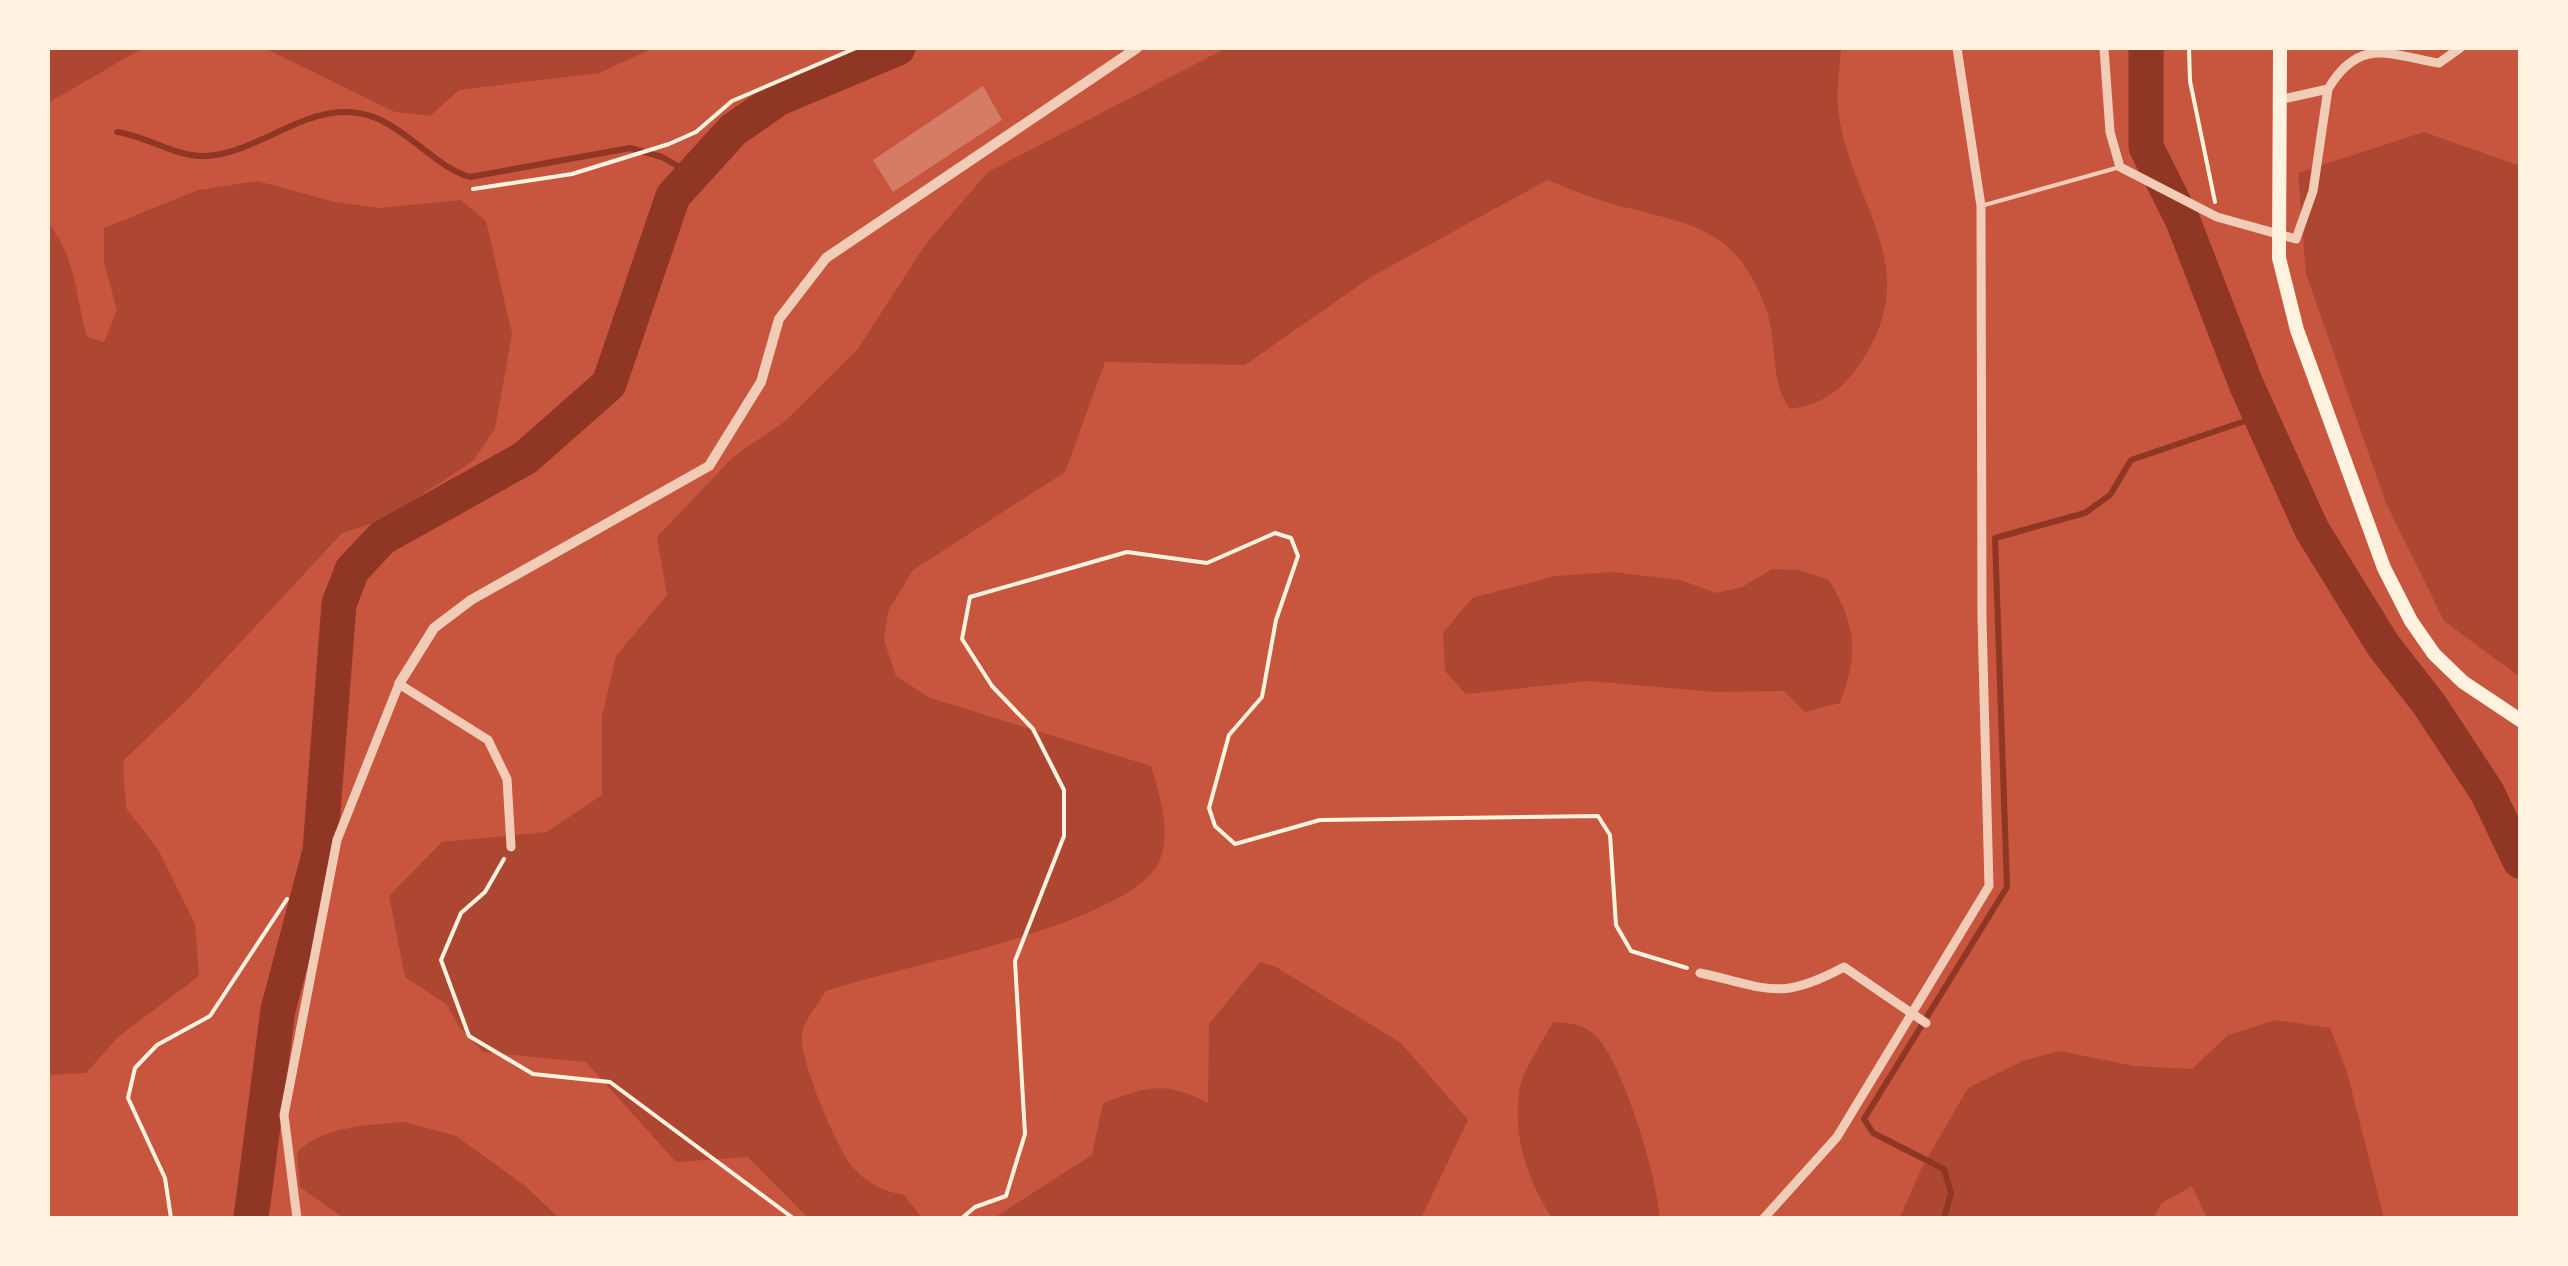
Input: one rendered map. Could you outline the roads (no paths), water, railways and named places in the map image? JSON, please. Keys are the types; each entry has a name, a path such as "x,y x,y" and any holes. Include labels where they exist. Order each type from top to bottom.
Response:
{"main road":[{"path":"2280,48 2278,258 2298,330 2384,568 2411,622 2434,654 2463,682 2520,720"}],"street":[{"path":"297,1218 284,1115 337,840 399,684 434,628 471,600 709,466 761,382 778,320 826,258 1137,48"},
{"path":"1764,1218 1837,1138 1919,1018 1980,906 1990,874 1982,620 1980,206 1956,48"},
{"path":"2104,48 2110,132 2120,167 2218,216 2296,239 2307,219 2328,89 2343,63 2372,51 2440,63 2460,48"},
{"path":"2279,100 2328,89"},
{"path":"399,684 488,740 507,780 511,847"},
{"path":"1700,973 1785,992 1806,988 1844,966 1919,1018"}],"lane":[{"path":"1980,206 2120,167"}],"waterway":[{"path":"251,1218 278,1010 320,851 339,604 352,570 382,538 525,458 609,384 673,196 733,130 779,98 898,48"},
{"path":"2146,48 2146,147 2183,221 2246,384 2312,530 2383,645 2429,704 2487,792 2520,861"},
{"path":"117,132 205,156 244,147 319,116 358,113 388,124 442,163 470,177 630,148 662,157 692,174"},
{"path":"1944,1218 1951,1193 1944,1169 1873,1133 1864,1119 2007,887 1995,538 2085,513 2110,495 2131,460 2260,416"}]}
